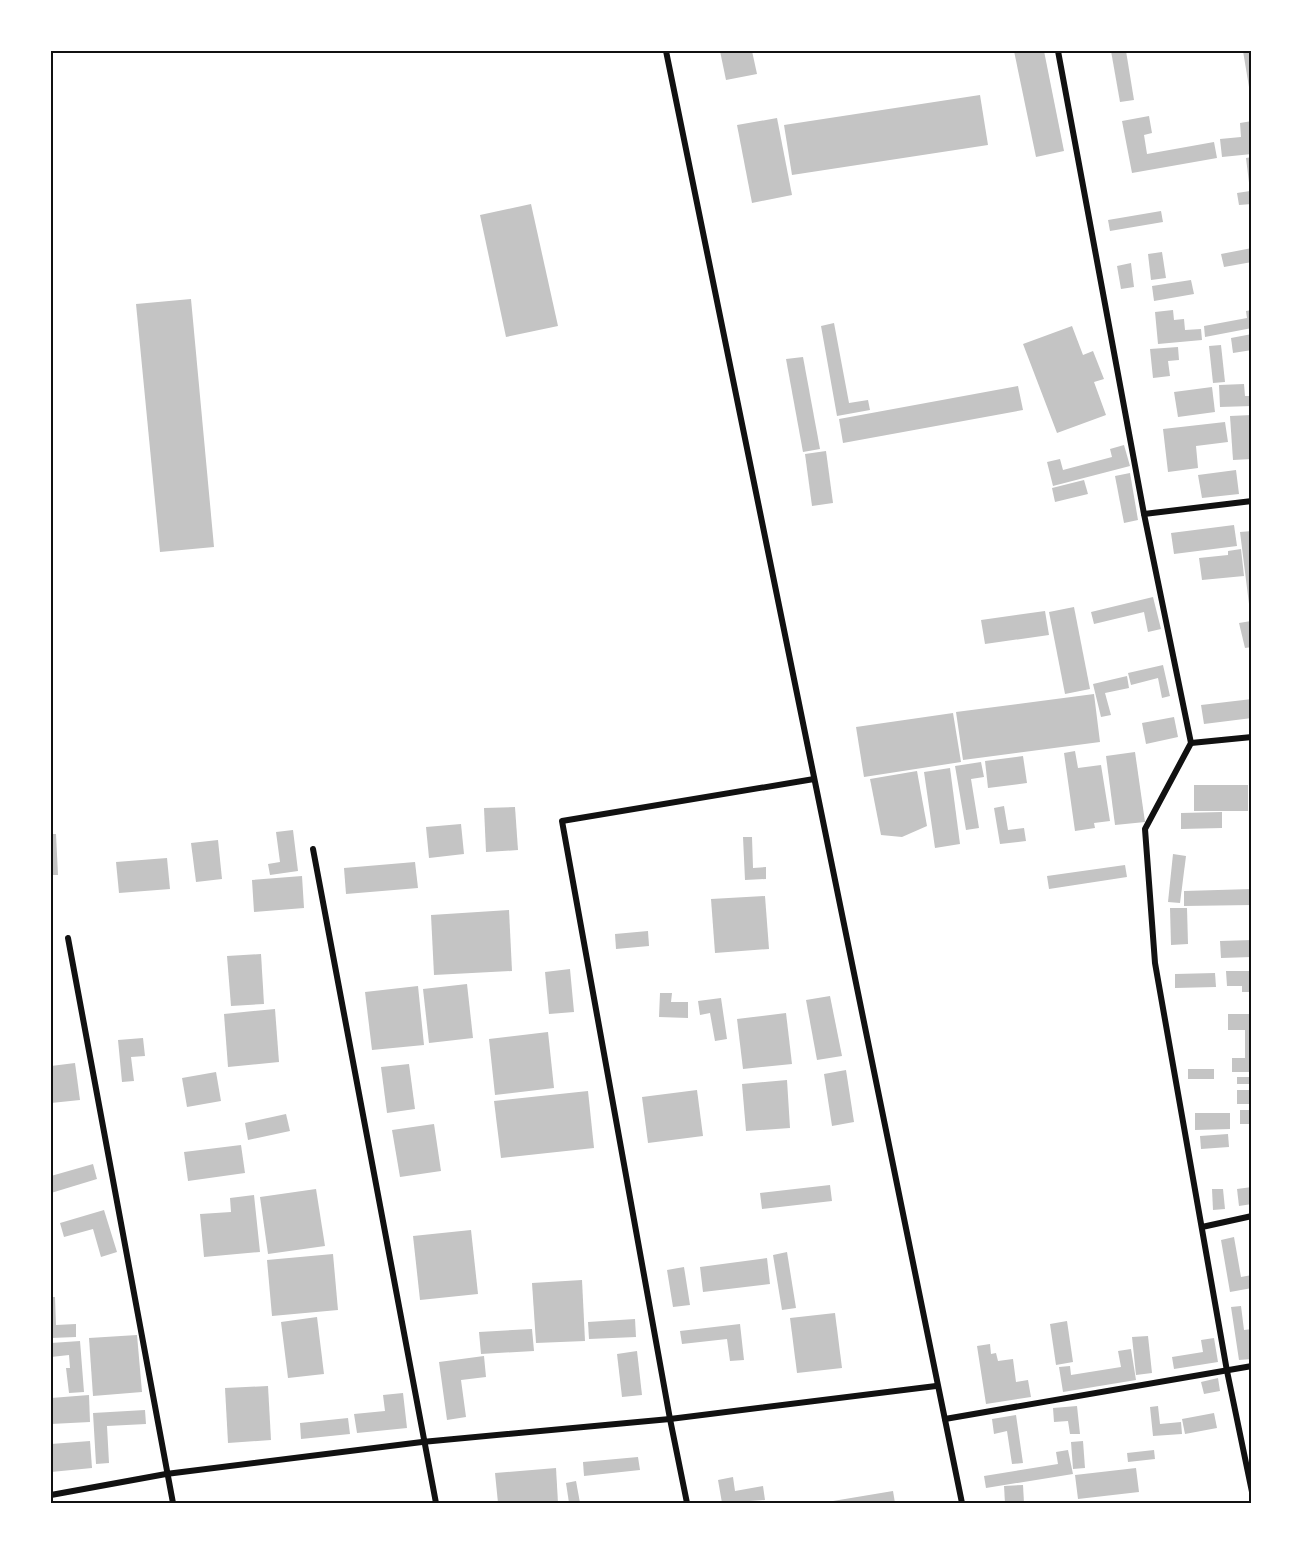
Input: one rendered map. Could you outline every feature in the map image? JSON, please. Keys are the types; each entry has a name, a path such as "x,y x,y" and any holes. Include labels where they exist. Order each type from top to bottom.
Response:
{"street":[{"path":"666,51 936,1386 962,1503"},
{"path":"1058,51 1144,514 1191,743 1145,829 1155,963 1227,1371 1252,1492"},
{"path":"1144,514 1252,501"},
{"path":"1191,743 1252,737"},
{"path":"687,1503 562,821 814,778"},
{"path":"312,849 422,1442 436,1503"},
{"path":"68,938 172,1503"},
{"path":"1202,1227 1252,1216"},
{"path":"945,1419 1252,1366"},
{"path":"51,1495 166,1474 422,1442 670,1419 936,1386"}],"building":[{"path":"720,51 752,51 757,74 726,80"},
{"path":"1014,51 1044,51 1064,151 1036,157"},
{"path":"1111,51 1126,51 1134,100 1120,102"},
{"path":"1243,51 1252,51 1252,99 1251,99"},
{"path":"980,95 988,145 792,175 784,125"},
{"path":"1149,116 1152,133 1144,135 1147,154 1214,142 1217,158 1132,173 1122,121"},
{"path":"777,118 792,195 752,203 737,125"},
{"path":"1252,121 1252,154 1222,157 1220,139 1241,137 1240,123"},
{"path":"1252,157 1252,204 1239,205 1237,193 1250,191 1246,158"},
{"path":"531,204 558,326 506,337 480,215"},
{"path":"1161,211 1163,222 1110,231 1108,220"},
{"path":"1252,248 1252,262 1224,267 1221,254"},
{"path":"1162,252 1166,278 1151,280 1148,254"},
{"path":"1131,263 1134,287 1121,289 1117,266"},
{"path":"1191,280 1194,294 1154,301 1152,286"},
{"path":"191,299 214,547 160,552 136,304"},
{"path":"1173,310 1174,320 1184,319 1185,330 1201,329 1202,340 1158,344 1155,312"},
{"path":"1252,310 1252,328 1205,337 1204,326 1247,318 1246,311"},
{"path":"834,323 849,403 868,400 870,410 837,416 821,326"},
{"path":"1072,326 1083,355 1093,351 1104,379 1094,382 1106,415 1057,433 1023,344"},
{"path":"1252,334 1252,350 1233,353 1231,338"},
{"path":"1221,345 1225,382 1213,383 1209,346"},
{"path":"1178,347 1179,360 1168,361 1170,376 1153,378 1150,349"},
{"path":"803,357 820,449 803,452 786,359"},
{"path":"1244,384 1245,396 1251,396 1252,406 1220,407 1219,385"},
{"path":"1018,386 1023,410 843,443 839,419"},
{"path":"1212,387 1215,412 1178,417 1174,392"},
{"path":"1252,415 1252,459 1233,460 1230,416"},
{"path":"1225,422 1228,442 1196,446 1198,468 1168,472 1163,429"},
{"path":"1124,445 1130,466 1053,486 1047,462 1060,459 1063,470 1112,457 1110,449"},
{"path":"826,451 833,503 812,506 805,454"},
{"path":"1236,470 1239,494 1202,498 1198,475"},
{"path":"1130,473 1138,520 1124,523 1115,476"},
{"path":"1084,480 1088,494 1055,502 1052,488"},
{"path":"1234,525 1237,546 1174,554 1171,533"},
{"path":"1252,531 1252,612 1250,612 1240,532"},
{"path":"1241,549 1244,576 1202,580 1199,558 1228,555 1228,551"},
{"path":"1153,597 1161,629 1148,632 1144,612 1094,624 1091,612"},
{"path":"1074,607 1090,689 1065,694 1049,612"},
{"path":"1045,611 1049,635 985,644 981,620"},
{"path":"1251,621 1252,647 1245,648 1239,623"},
{"path":"1163,665 1170,696 1162,698 1158,678 1131,685 1128,673"},
{"path":"1127,676 1129,688 1105,693 1111,715 1101,717 1093,684"},
{"path":"1094,694 1100,742 963,760 956,712"},
{"path":"1252,699 1252,718 1204,724 1201,705"},
{"path":"953,713 961,762 864,777 856,727"},
{"path":"1174,717 1178,737 1146,744 1142,723"},
{"path":"1075,751 1078,768 1101,765 1110,821 1094,823 1095,828 1075,831 1064,753"},
{"path":"1135,752 1145,822 1115,825 1106,756"},
{"path":"1023,756 1027,783 988,788 985,761"},
{"path":"981,762 984,777 971,779 979,828 966,830 955,766"},
{"path":"950,768 960,844 935,848 924,772"},
{"path":"917,771 927,826 902,837 881,835 870,779"},
{"path":"1194,785 1248,785 1248,811 1194,811"},
{"path":"1004,806 1008,830 1024,828 1026,841 1000,844 994,808"},
{"path":"515,807 518,850 486,852 484,808"},
{"path":"1222,812 1222,828 1181,829 1181,813"},
{"path":"461,824 464,854 429,858 426,827"},
{"path":"293,830 298,871 270,875 268,864 280,862 276,832"},
{"path":"51,834 56,834 58,875 51,875"},
{"path":"743,837 752,837 753,868 766,867 766,879 745,880"},
{"path":"218,840 222,879 196,882 191,843"},
{"path":"1173,854 1186,856 1180,903 1168,902"},
{"path":"167,858 170,889 119,893 116,862"},
{"path":"415,862 418,888 346,894 344,868"},
{"path":"1125,865 1127,877 1049,889 1047,876"},
{"path":"302,876 304,908 254,912 252,880"},
{"path":"1252,889 1252,905 1184,906 1184,891"},
{"path":"765,896 769,949 715,953 711,899"},
{"path":"1170,908 1187,908 1188,944 1171,945"},
{"path":"509,910 512,971 434,975 431,915"},
{"path":"648,931 649,946 616,949 615,934"},
{"path":"1252,940 1252,957 1221,958 1220,941"},
{"path":"261,954 264,1004 231,1006 227,956"},
{"path":"570,969 574,1012 549,1014 545,972"},
{"path":"1226,971 1252,971 1252,992 1242,992 1242,986 1227,986"},
{"path":"1215,973 1216,987 1175,988 1175,974"},
{"path":"467,984 473,1038 429,1043 423,989"},
{"path":"418,986 424,1045 372,1050 365,992"},
{"path":"660,993 672,993 671,1002 688,1002 688,1018 659,1017"},
{"path":"830,996 842,1056 817,1060 806,1000"},
{"path":"721,998 727,1039 715,1041 710,1013 700,1015 698,1001"},
{"path":"275,1009 279,1062 228,1067 224,1014"},
{"path":"786,1013 792,1064 743,1069 737,1019"},
{"path":"1228,1014 1252,1014 1252,1072 1232,1072 1232,1058 1245,1058 1245,1030 1228,1030"},
{"path":"548,1032 554,1088 495,1095 489,1039"},
{"path":"143,1038 145,1056 131,1057 134,1081 122,1082 118,1040"},
{"path":"75,1063 80,1100 51,1103 51,1066"},
{"path":"409,1064 415,1109 387,1113 381,1067"},
{"path":"1188,1069 1214,1069 1214,1079 1188,1079"},
{"path":"846,1070 854,1122 832,1126 824,1074"},
{"path":"216,1072 221,1101 187,1107 182,1078"},
{"path":"1237,1077 1252,1077 1252,1084 1237,1084"},
{"path":"787,1080 790,1128 746,1131 742,1084"},
{"path":"697,1090 703,1136 648,1143 642,1097"},
{"path":"1237,1090 1252,1090 1252,1104 1237,1104"},
{"path":"588,1091 594,1148 501,1158 494,1101"},
{"path":"1240,1110 1252,1110 1252,1124 1240,1124"},
{"path":"1195,1113 1230,1113 1230,1129 1195,1130"},
{"path":"286,1114 290,1131 248,1140 245,1123"},
{"path":"434,1124 441,1171 400,1177 392,1130"},
{"path":"1228,1134 1229,1147 1201,1149 1200,1136"},
{"path":"241,1145 245,1173 188,1181 184,1152"},
{"path":"93,1164 97,1179 51,1193 51,1176"},
{"path":"830,1185 832,1201 762,1209 760,1193"},
{"path":"1252,1187 1252,1204 1239,1206 1237,1189"},
{"path":"316,1189 325,1246 268,1254 260,1197"},
{"path":"1212,1189 1223,1189 1225,1209 1213,1210"},
{"path":"254,1195 260,1252 204,1257 200,1214 231,1212 230,1198"},
{"path":"104,1210 117,1252 101,1257 93,1229 64,1237 60,1223"},
{"path":"471,1230 478,1294 420,1300 413,1236"},
{"path":"1234,1237 1241,1277 1252,1275 1252,1288 1230,1292 1221,1240"},
{"path":"787,1252 796,1308 782,1310 773,1255"},
{"path":"333,1254 338,1310 272,1316 267,1260"},
{"path":"767,1258 770,1284 703,1292 700,1267"},
{"path":"684,1267 690,1305 673,1307 667,1270"},
{"path":"582,1280 585,1341 536,1343 532,1283"},
{"path":"51,1297 55,1297 56,1325 76,1324 76,1337 51,1338"},
{"path":"1241,1306 1244,1330 1252,1329 1252,1359 1239,1360 1231,1307"},
{"path":"835,1313 842,1368 797,1373 790,1318"},
{"path":"317,1317 324,1374 288,1378 281,1322"},
{"path":"635,1319 636,1337 589,1339 588,1322"},
{"path":"1067,1321 1073,1362 1056,1365 1050,1324"},
{"path":"740,1324 744,1360 730,1361 727,1339 682,1344 680,1331"},
{"path":"532,1329 534,1351 481,1354 479,1332"},
{"path":"137,1335 142,1392 93,1396 89,1338"},
{"path":"1148,1336 1152,1373 1136,1375 1132,1337"},
{"path":"1214,1338 1218,1362 1174,1369 1172,1357 1203,1352 1201,1340"},
{"path":"80,1341 84,1392 69,1393 66,1368 70,1368 69,1355 51,1357 51,1343"},
{"path":"990,1344 991,1354 996,1353 998,1361 1013,1359 1016,1382 1028,1380 1031,1397 986,1404 977,1346"},
{"path":"1131,1349 1136,1380 1063,1392 1059,1367 1070,1366 1071,1375 1121,1367 1118,1351"},
{"path":"637,1351 642,1395 622,1397 617,1354"},
{"path":"484,1356 486,1377 461,1380 466,1417 447,1420 439,1362"},
{"path":"1218,1378 1220,1391 1204,1394 1201,1382"},
{"path":"268,1386 271,1440 228,1443 225,1388"},
{"path":"403,1393 407,1428 357,1433 354,1414 385,1411 383,1395"},
{"path":"89,1395 90,1422 51,1424 51,1398"},
{"path":"1077,1406 1080,1434 1070,1434 1068,1421 1054,1422 1053,1408"},
{"path":"1158,1406 1160,1424 1181,1422 1182,1434 1153,1436 1150,1407"},
{"path":"145,1410 146,1424 107,1426 109,1463 96,1464 93,1413"},
{"path":"1214,1413 1217,1428 1185,1434 1182,1419"},
{"path":"1016,1415 1023,1463 1012,1464 1007,1431 994,1434 992,1419"},
{"path":"348,1418 350,1434 301,1439 300,1423"},
{"path":"90,1441 92,1468 51,1472 51,1444"},
{"path":"1083,1441 1085,1468 1073,1469 1071,1442"},
{"path":"1068,1450 1073,1474 986,1488 984,1476 1058,1464 1056,1452"},
{"path":"1154,1450 1155,1459 1128,1462 1127,1453"},
{"path":"638,1457 640,1470 584,1476 583,1462"},
{"path":"556,1468 558,1503 498,1503 495,1473"},
{"path":"1136,1468 1139,1492 1078,1499 1075,1475"},
{"path":"733,1477 735,1491 763,1486 765,1500 722,1503 718,1480"},
{"path":"576,1481 580,1503 569,1503 566,1483"},
{"path":"1023,1485 1024,1503 1005,1503 1004,1486"},
{"path":"893,1491 895,1503 827,1503 827,1502"}]}
